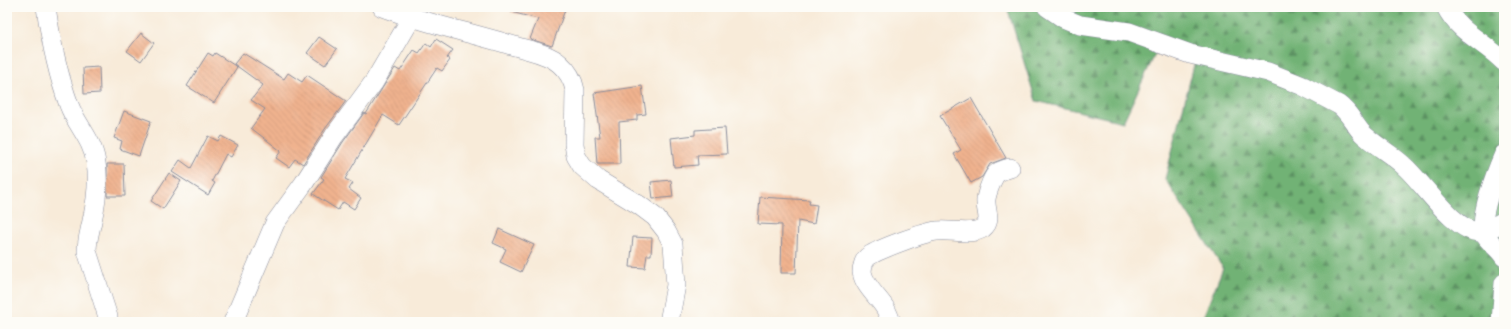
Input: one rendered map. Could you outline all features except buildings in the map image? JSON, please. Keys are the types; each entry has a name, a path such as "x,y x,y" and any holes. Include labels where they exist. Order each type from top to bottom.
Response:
{"street":[{"path":"46,7 52,50 61,79 70,106 90,141 96,162 95,206 87,243 87,250 108,317"},
{"path":"382,7 538,53 560,64 568,73 575,90 574,144 576,156 582,166 598,180 639,205 655,217 666,231 673,244 676,285 669,322"},
{"path":"1047,7 1063,18 1080,25 1129,32 1190,54 1268,72 1303,86 1339,105 1347,112 1363,134 1410,171 1449,216 1458,223 1472,231 1484,232 1504,221"},
{"path":"1446,7 1454,21 1463,30 1496,54 1504,62"},
{"path":"233,322 275,223 304,183 334,136 374,82 412,17"},
{"path":"1504,154 1485,210 1483,226 1486,237 1500,250 1504,256"},
{"path":"891,322 886,310 864,278 862,272 864,260 869,256 898,243 936,230 971,231 985,226 988,220 986,197 995,176 1010,168"},
{"path":"1502,322 1504,283"}],"green space":[{"path":"1007,7 1504,7 1504,322 1201,322 1223,268 1165,179 1195,61 1159,46 1123,122 1036,101"}]}
